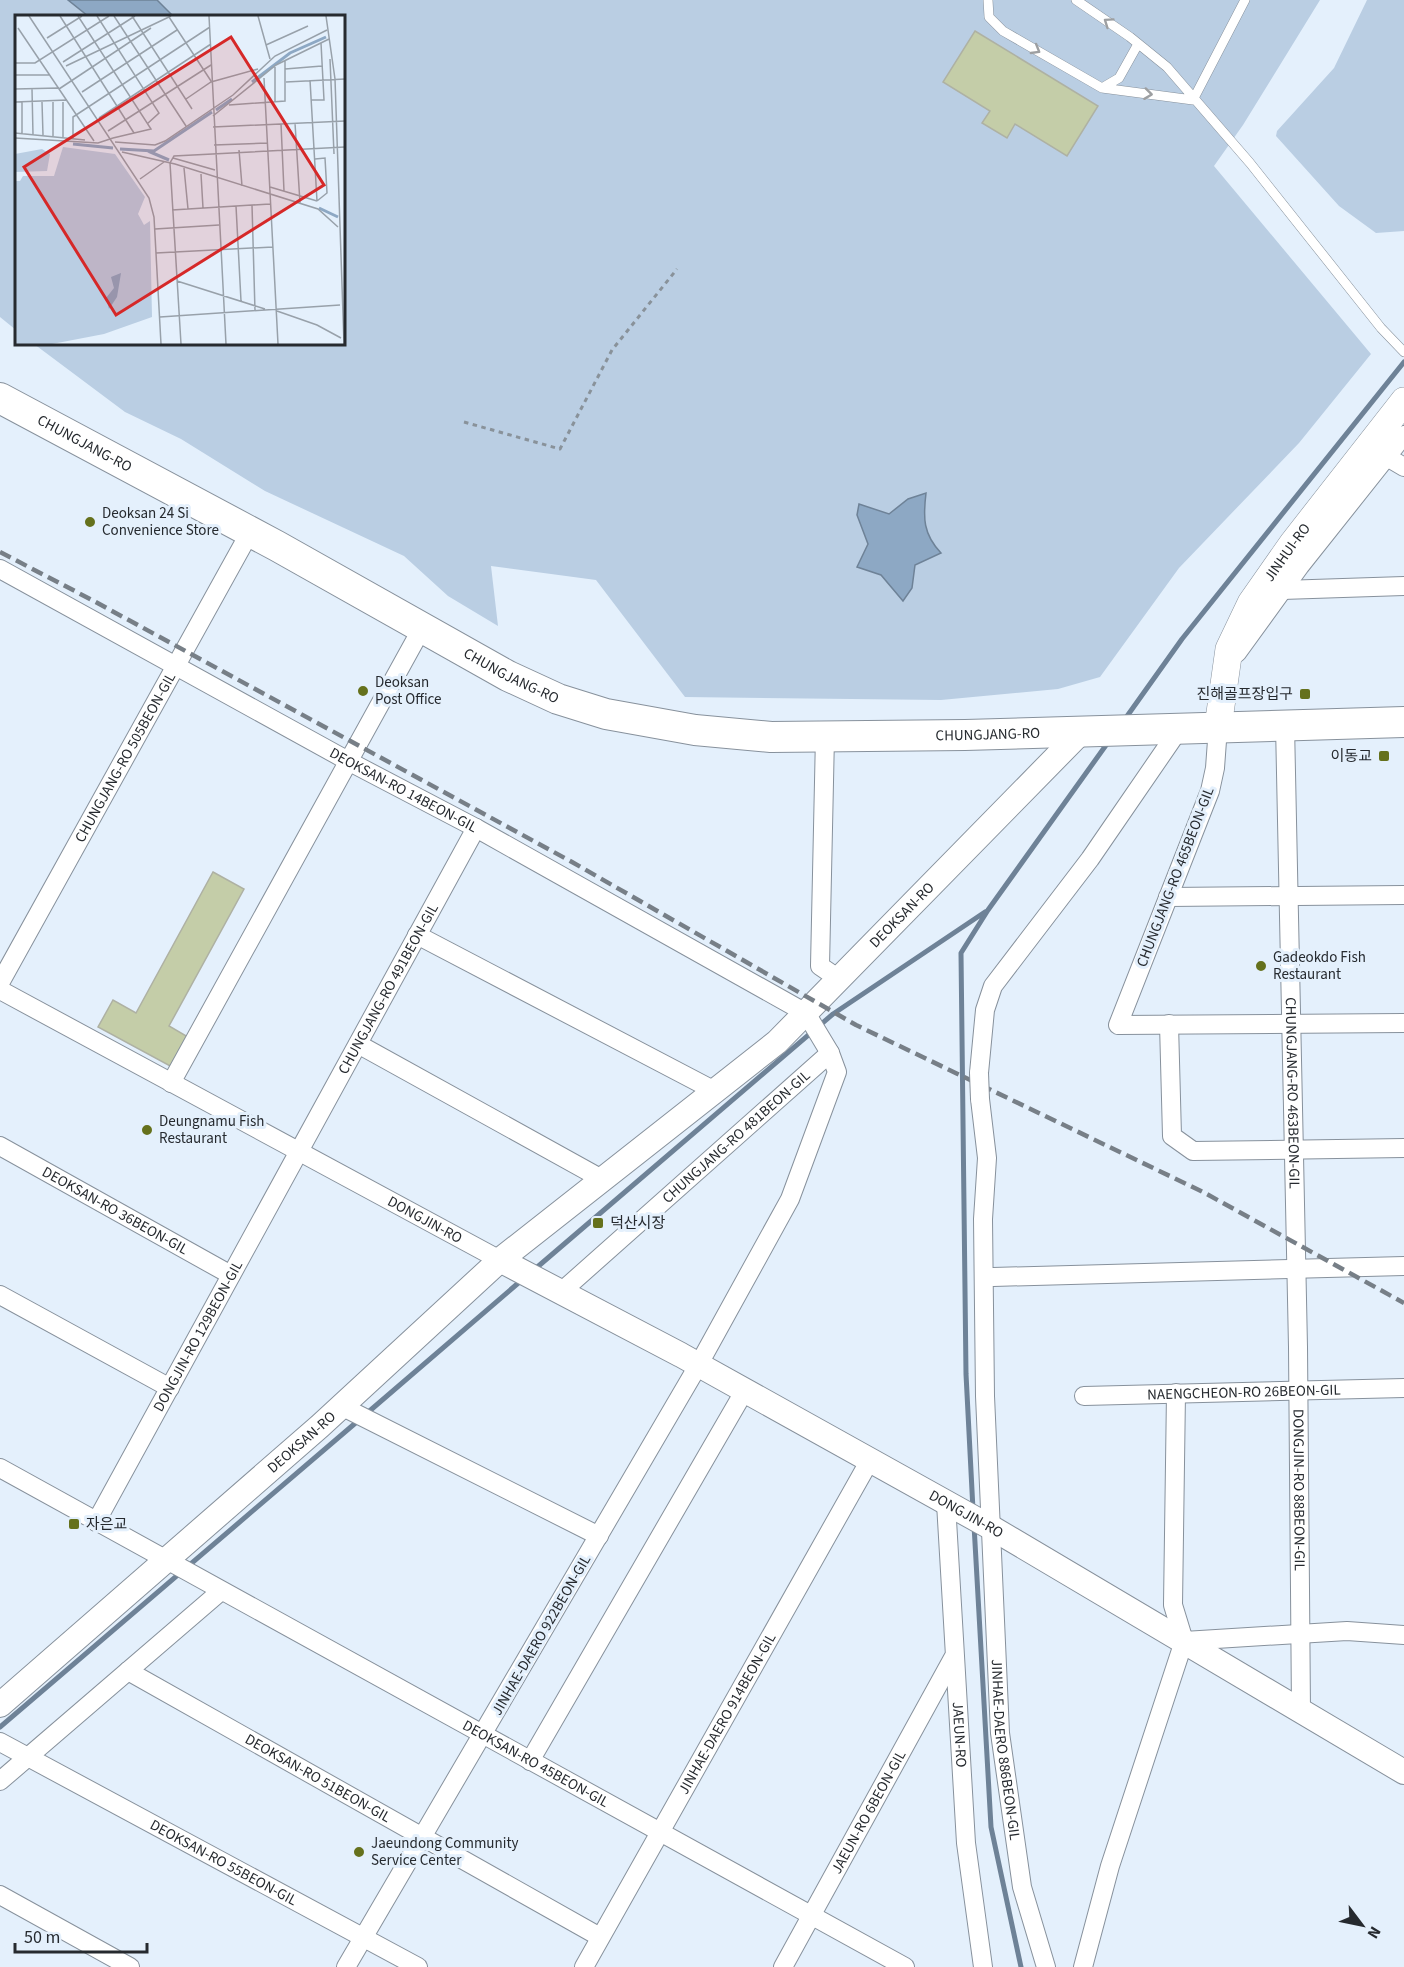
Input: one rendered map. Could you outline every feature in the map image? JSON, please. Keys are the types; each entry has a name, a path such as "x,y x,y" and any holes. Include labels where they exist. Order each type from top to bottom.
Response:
{"main road":[{"name":"CHUNGJANG-RO","path":"0,398 250,532 517,680 582,708 695,730 771,737 1176,728"},
{"name":"JINHUI-RO","path":"1218,727 1224,671 1229,649 1251,603 1293,543 1404,401"},
{"path":"1176,728 1404,722"}],"street":[{"path":"1224,671 1282,591 1404,435"},
{"path":"1387,457 1404,468"},
{"name":"CHUNGJANG-RO 505BEON-GIL","path":"0,983 250,532"},
{"name":"DEOKSAN-RO 14BEON-GIL","path":"0,569 177,664 350,762 476,828 806,1013"},
{"path":"1282,591 1404,586"},
{"path":"171,1083 422,628"},
{"name":"CHUNGJANG-RO 463BEON-GIL","path":"1285,725 1296,1243"},
{"name":"CHUNGJANG-RO 465BEON-GIL","path":"1169,1024 1118,1025 1210,791 1215,768 1218,727"},
{"name":"JINHAE-DAERO 886BEON-GIL","path":"1046,1967 1022,1887 1000,1733 983,1292 987,1158 979,1073 984,1010 993,986 1090,859 1176,728"},
{"name":"DEOKSAN-RO","path":"0,1705 167,1561 500,1260 777,1042 1082,731"},
{"path":"825,736 820,966 839,979"},
{"name":"CHUNGJANG-RO 491BEON-GIL","path":"299,1152 476,828"},
{"path":"1168,897 1404,895"},
{"path":"417,935 715,1090"},
{"name":"DONGJIN-RO","path":"0,990 746,1390 992,1528 1404,1772"},
{"name":"CHUNGJANG-RO 481BEON-GIL","path":"690,1360 790,1199 837,1072 830,1053 806,1013"},
{"path":"1404,1023 1169,1024 1172,1136 1193,1151 1404,1148"},
{"path":"358,1044 602,1179"},
{"name":"CHUNGJANG-RO 481BEON-GIL","path":"561,1292 830,1053"},
{"name":"DEOKSAN-RO 36BEON-GIL","path":"0,1146 231,1275"},
{"name":"DONGJIN-RO 129BEON-GIL","path":"96,1522 299,1152"},
{"name":"DONGJIN-RO 88BEON-GIL","path":"1296,1243 1301,1711"},
{"path":"993,1277 1404,1266"},
{"path":"0,1295 170,1388"},
{"name":"JINHAE-DAERO 922BEON-GIL","path":"346,1967 599,1536 690,1360"},
{"name":"NAENGCHEON-RO 26BEON-GIL","path":"1084,1396 1404,1388"},
{"path":"530,1761 746,1390"},
{"path":"1083,1967 1110,1866 1184,1641 1173,1605 1176,1393"},
{"path":"341,1406 599,1536"},
{"name":"JINHAE-DAERO 914BEON-GIL","path":"584,1967 870,1460"},
{"name":"DEOKSAN-RO 45BEON-GIL","path":"0,1468 905,1967"},
{"name":"JAEUN-RO","path":"946,1503 953,1658 966,1844 983,1967"},
{"path":"0,1781 221,1590"},
{"path":"1184,1641 1347,1631 1404,1635"},
{"name":"JAEUN-RO 6BEON-GIL","path":"783,1967 953,1658"},
{"name":"DEOKSAN-RO 51BEON-GIL","path":"128,1671 600,1937"},
{"name":"DEOKSAN-RO 55BEON-GIL","path":"0,1742 418,1967"},
{"path":"0,1895 130,1967"}],"lane":[{"path":"1076,0 1167,67 1193,100 1250,163 1400,348"},
{"path":"1193,100 1245,0"},
{"path":"985,1 989,17 1003,31 1102,88 1193,100"},
{"path":"1102,88 1119,78 1138,44"}],"path":[{"path":"464,422 560,449 612,350 677,269"}],"shaded area":[{"path":"0,0 1320,0 1243,125 1214,166 1371,354 1299,443 1179,568 1100,677 1058,689 941,700 685,697 596,580 491,566 498,626 448,596 404,556 265,491 181,439 125,412 35,345 345,345 345,15 15,15 15,329 0,317"},
{"path":"68,0 157,0 172,15 87,15"},
{"path":"1367,0 1404,0 1404,231 1376,233 1339,206 1276,136 1277,131 1334,68"},
{"path":"926,493 926,525 931,539 941,553 915,565 912,588 903,601 881,575 857,567 868,544 857,515 859,504 889,514 908,499"}],"building":[{"path":"975,31 1098,106 1067,156 1015,124 1007,138 982,123 990,111 943,82"},
{"path":"213,872 244,889 169,1026 188,1037 172,1067 98,1027 113,1000 136,1013"}],"waterway":[{"path":"1125,719 1182,639 1404,362"},
{"path":"973,1510 966,1374 961,953 988,910 1109,741"},
{"path":"535,1269 833,1014 985,912"},
{"path":"366,1414 523,1279"},
{"path":"0,1727 359,1420"},
{"path":"974,1525 991,1827 1021,1967"}],"railway":[{"path":"0,552 572,862 856,1025 1203,1192 1404,1303"}],"place":[{"name":"Deoksan 24 Si Convenience Store","path":"90,522"},
{"name":"Deoksan Post Office","path":"363,691"},
{"name":"진해골프장입구","path":"1305,694"},
{"name":"이동교","path":"1384,756"},
{"name":"Gadeokdo Fish Restaurant","path":"1261,966"},
{"name":"Deungnamu Fish Restaurant","path":"147,1130"},
{"name":"덕산시장","path":"598,1223"},
{"name":"자은교","path":"74,1524"},
{"name":"Jaeundong Community Service Center","path":"359,1852"}]}
